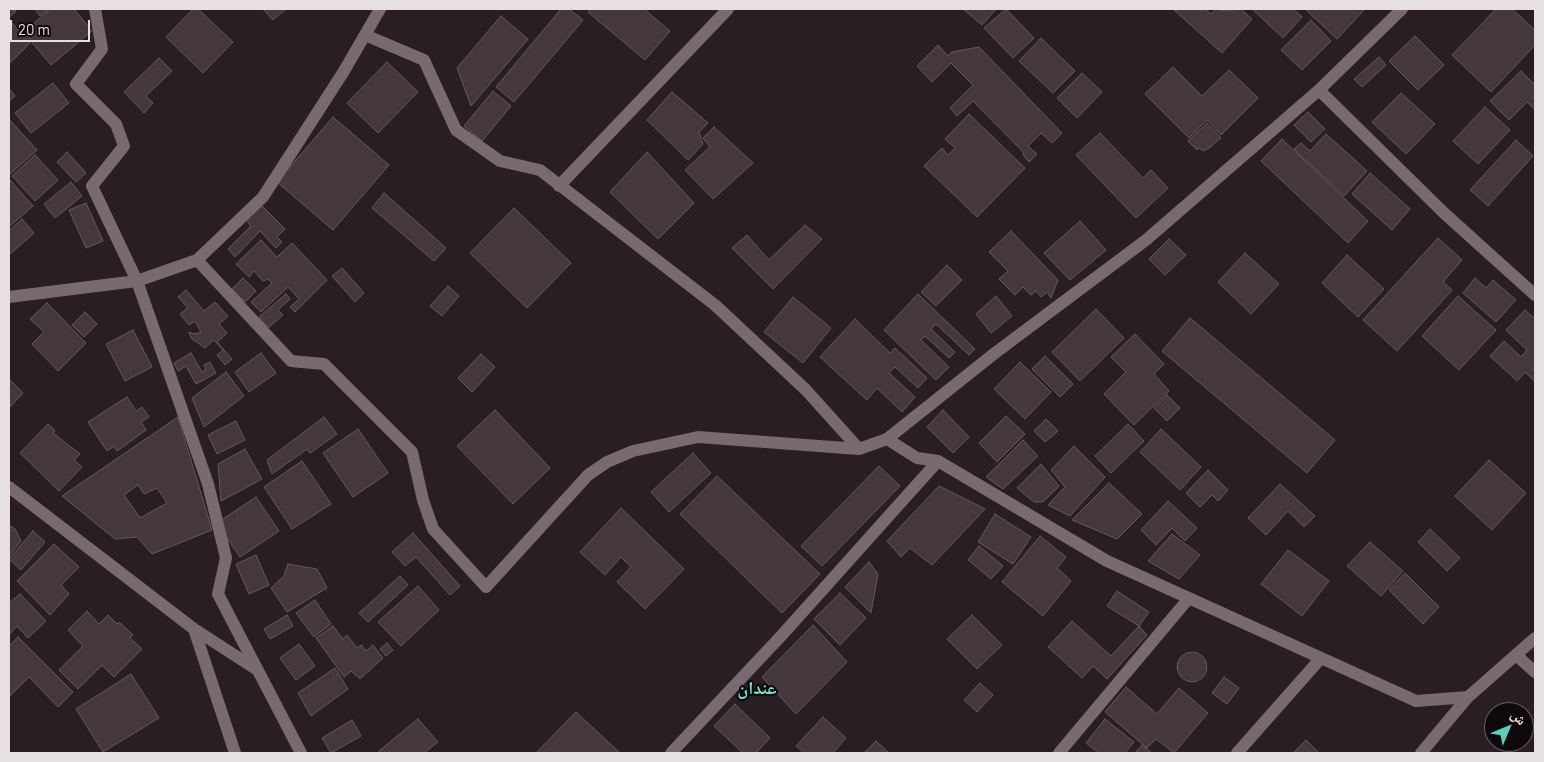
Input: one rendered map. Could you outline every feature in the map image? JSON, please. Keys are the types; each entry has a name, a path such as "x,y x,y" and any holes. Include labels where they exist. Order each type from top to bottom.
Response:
{"street":[{"path":"95,9 102,48 76,84 116,124 124,146 92,186 136,281 208,484 226,558 218,594 301,753"},
{"path":"9,297 136,281 197,260 263,197 344,71 380,9"},
{"path":"559,186 728,9"},
{"path":"197,260 291,361 324,364 412,452 423,500 433,529 486,587 588,475 607,462 633,451 698,437 859,449 888,439 995,353 1146,240 1319,90 1402,9"},
{"path":"365,35 424,60 456,130 500,161 540,170 715,305 806,390 859,449"},
{"path":"1319,90 1444,214 1535,295"},
{"path":"888,439 917,458 938,461 1107,561 1321,658 1416,700 1468,696"},
{"path":"671,753 782,634 938,461"},
{"path":"9,486 194,629 256,669"},
{"path":"1059,753 1190,598"},
{"path":"194,629 235,753"},
{"path":"1421,753 1468,696 1535,638"},
{"path":"1516,655 1535,672"},
{"path":"1237,753 1321,658"}],"building":[{"path":"9,9 16,11 9,18"},
{"path":"35,9 49,9 40,16"},
{"path":"51,9 74,9 92,31 51,65 23,32"},
{"path":"193,9 198,9 233,42 203,73 166,37"},
{"path":"263,9 286,9 273,20"},
{"path":"561,9 569,9 583,20 514,102 496,87"},
{"path":"591,9 644,9 670,31 645,60 588,12"},
{"path":"963,9 996,9 982,25"},
{"path":"1006,9 1034,38 1013,58 984,28"},
{"path":"1198,9 1200,11 1205,9 1211,14 1216,9 1226,11 1241,9 1252,19 1222,53 1174,10"},
{"path":"1252,9 1293,9 1302,17 1283,38"},
{"path":"1305,9 1365,9 1337,39"},
{"path":"1496,9 1512,9 1535,30 1535,45 1491,92 1452,55"},
{"path":"501,16 528,39 471,106 457,68"},
{"path":"1311,20 1331,41 1302,70 1281,50"},
{"path":"11,22 30,43 9,64 9,24"},
{"path":"1415,36 1444,65 1418,90 1389,61"},
{"path":"1041,38 1075,71 1053,93 1019,61"},
{"path":"938,45 948,56 952,52 979,47 1062,133 1052,143 1041,133 1028,146 1037,154 1029,162 1023,152 973,101 957,116 950,108 973,85 951,63 932,82 917,66"},
{"path":"1379,57 1386,65 1362,87 1354,79"},
{"path":"159,58 172,71 146,96 153,103 144,113 124,92"},
{"path":"387,62 418,92 378,133 347,103"},
{"path":"1173,67 1202,96 1229,70 1258,98 1221,135 1207,120 1189,138 1145,94"},
{"path":"1521,71 1535,85 1535,110 1527,102 1509,120 1490,101"},
{"path":"1082,73 1102,92 1077,118 1057,98"},
{"path":"53,83 69,103 31,133 15,113"},
{"path":"9,88 15,96 9,101"},
{"path":"493,91 511,106 482,141 464,126"},
{"path":"672,92 708,123 699,132 703,144 688,160 647,120"},
{"path":"1401,93 1435,124 1406,154 1372,122"},
{"path":"1485,107 1510,130 1478,164 1453,141"},
{"path":"1308,112 1325,129 1311,142 1294,125"},
{"path":"969,114 1025,168 977,217 924,166 942,148 948,155 955,148 945,139"},
{"path":"333,117 389,165 333,230 277,182"},
{"path":"9,119 37,150 9,175"},
{"path":"1207,123 1221,138 1203,151 1199,148 1197,150 1188,141"},
{"path":"714,127 753,163 713,199 685,170 710,147 703,138"},
{"path":"1100,133 1143,178 1151,170 1168,188 1136,218 1076,155"},
{"path":"1326,134 1367,171 1344,196 1294,149 1301,143 1310,151"},
{"path":"1282,139 1368,221 1348,243 1261,161"},
{"path":"1516,140 1533,156 1488,206 1470,190"},
{"path":"67,152 86,173 76,182 57,162"},
{"path":"647,152 694,203 658,239 610,192"},
{"path":"35,155 58,180 35,201 12,176"},
{"path":"1370,173 1410,209 1392,230 1352,194"},
{"path":"11,181 33,206 9,227 9,183"},
{"path":"71,182 82,196 55,218 44,204"},
{"path":"384,193 446,248 434,261 372,208"},
{"path":"86,203 103,241 86,248 69,210"},
{"path":"260,204 285,229 277,237 282,242 276,248 260,231 235,257 228,249 251,226 245,219"},
{"path":"514,208 571,263 527,308 470,253"},
{"path":"22,219 34,233 9,255 9,231"},
{"path":"1080,221 1106,250 1070,280 1044,253"},
{"path":"805,225 822,239 773,289 732,248 747,235 769,260"},
{"path":"1011,231 1058,280 1051,298 1047,292 1041,297 1036,291 1031,295 1023,287 1015,295 999,279 1008,271 989,252"},
{"path":"1438,238 1462,260 1443,282 1452,290 1397,351 1363,320"},
{"path":"1169,239 1186,255 1165,275 1149,259"},
{"path":"261,240 277,257 292,243 327,280 295,312 290,307 299,299 288,287 261,312 251,302 272,283 268,279 263,281 254,271 249,277 236,264"},
{"path":"1245,253 1279,284 1251,314 1218,282"},
{"path":"1347,255 1384,289 1358,317 1322,283"},
{"path":"947,265 962,280 936,306 921,292"},
{"path":"342,268 364,293 355,302 332,276"},
{"path":"243,278 256,291 245,302 232,289"},
{"path":"1475,278 1486,288 1493,280 1516,300 1496,322 1463,293"},
{"path":"448,286 459,296 442,316 430,306"},
{"path":"186,290 204,311 215,302 228,316 219,324 227,333 217,342 232,359 225,365 217,355 223,350 214,340 205,348 191,338 189,332 195,334 201,332 195,321 189,325 180,314 188,308 178,297"},
{"path":"286,294 290,299 278,310 283,315 268,328 259,317"},
{"path":"918,294 975,349 969,355 936,324 931,329 955,352 949,358 925,336 921,340 949,367 936,380 884,330"},
{"path":"996,296 1012,316 991,333 976,314"},
{"path":"1458,296 1496,330 1459,370 1422,336"},
{"path":"793,297 831,328 803,363 764,332"},
{"path":"47,303 86,343 58,371 32,344 44,332 30,319"},
{"path":"1096,309 1124,338 1080,381 1052,352"},
{"path":"1525,310 1535,319 1535,382 1525,372 1517,381 1490,356 1504,341 1521,357 1527,350 1506,330"},
{"path":"85,312 97,324 84,337 72,325"},
{"path":"1190,318 1335,440 1307,473 1162,351"},
{"path":"855,319 890,353 895,348 927,378 918,388 895,367 889,373 915,397 902,412 877,388 867,400 820,357"},
{"path":"133,330 152,367 125,381 106,344"},
{"path":"1135,334 1164,364 1154,374 1169,391 1134,425 1104,394 1126,372 1111,357"},
{"path":"191,353 202,372 206,370 204,365 210,362 216,373 196,384 186,366 178,371 174,363"},
{"path":"261,353 276,373 249,392 235,372"},
{"path":"481,354 495,367 472,392 458,378"},
{"path":"1045,356 1073,384 1060,397 1032,369"},
{"path":"1020,362 1051,392 1025,419 994,389"},
{"path":"226,372 244,396 204,427 192,398"},
{"path":"9,379 23,393 9,408"},
{"path":"1167,395 1180,408 1167,421 1154,408"},
{"path":"127,397 136,411 142,407 149,417 141,422 146,430 117,451 114,446 107,451 88,422"},
{"path":"495,410 550,468 513,504 457,446"},
{"path":"943,410 969,437 953,453 927,427"},
{"path":"1006,416 1025,434 997,462 979,443"},
{"path":"178,417 212,530 152,554 137,537 115,539 62,496","holes":["138,485 144,494 157,488 167,503 140,518 124,495"]},
{"path":"324,417 337,434 310,453 307,449 272,474 267,460"},
{"path":"1046,419 1058,431 1045,442 1034,431"},
{"path":"236,421 245,440 217,454 208,435"},
{"path":"48,424 55,431 53,433 80,454 74,460 82,467 59,491 20,453"},
{"path":"1128,424 1144,441 1111,473 1095,456"},
{"path":"358,429 388,473 353,497 323,453"},
{"path":"1161,429 1201,467 1180,490 1140,452"},
{"path":"1023,440 1038,456 1003,489 986,477"},
{"path":"1074,446 1105,477 1070,516 1048,505 1065,487 1051,470"},
{"path":"245,449 262,479 221,501 218,464"},
{"path":"693,453 711,473 669,512 651,492"},
{"path":"1489,460 1526,493 1492,530 1455,496"},
{"path":"302,461 331,504 292,529 264,487"},
{"path":"1041,464 1059,486 1043,502 1034,502 1017,488"},
{"path":"879,466 900,486 822,566 801,546"},
{"path":"1208,470 1228,490 1218,501 1212,495 1200,507 1186,493"},
{"path":"717,476 820,574 782,613 680,514"},
{"path":"1109,483 1142,514 1117,539 1072,520"},
{"path":"1280,484 1315,516 1304,527 1288,511 1266,535 1248,518"},
{"path":"939,486 985,509 932,565 910,548 901,557 887,541"},
{"path":"256,497 279,531 240,557 217,523"},
{"path":"1168,501 1197,528 1185,541 1172,528 1156,545 1141,530"},
{"path":"621,508 684,569 645,609 617,582 631,567 621,557 605,575 580,552"},
{"path":"995,514 1031,537 1013,564 978,542"},
{"path":"9,525 15,529 21,541 9,556"},
{"path":"1430,529 1460,558 1447,571 1418,542"},
{"path":"33,531 45,542 21,570 9,559"},
{"path":"413,533 460,586 450,595 416,557 405,566 392,552"},
{"path":"1172,534 1200,555 1179,579 1148,561"},
{"path":"1040,536 1066,557 1057,568 1071,581 1043,616 1002,582"},
{"path":"1370,542 1403,571 1381,596 1347,566"},
{"path":"54,544 79,567 61,585 69,594 50,615 17,581"},
{"path":"979,546 1003,566 991,579 968,560"},
{"path":"1288,550 1329,581 1302,616 1261,584"},
{"path":"256,555 269,585 249,594 236,564"},
{"path":"869,562 878,574 871,613 845,587"},
{"path":"288,564 317,569 327,588 287,612 271,588 284,576"},
{"path":"1405,573 1439,607 1423,624 1389,590"},
{"path":"400,576 408,585 368,622 359,613"},
{"path":"418,586 439,610 401,646 378,622"},
{"path":"1117,591 1149,612 1139,626 1107,606"},
{"path":"840,593 866,618 840,645 814,619"},
{"path":"20,594 46,621 28,638 17,626 9,635 9,603"},
{"path":"315,600 331,624 314,637 296,613"},
{"path":"87,611 99,624 108,615 117,624 119,622 133,635 130,638 142,649 114,677 102,665 78,689 59,670 83,646 68,630"},
{"path":"287,615 293,626 270,639 264,629"},
{"path":"972,615 1002,645 977,669 947,639"},
{"path":"1072,621 1111,656 1139,626 1147,635 1107,679 1093,666 1082,678 1048,647"},
{"path":"813,625 847,662 796,714 762,677"},
{"path":"333,626 343,639 347,635 357,648 361,645 366,651 373,645 383,658 360,679 351,671 344,677 316,638"},
{"path":"18,637 73,692 58,707 29,677 9,697 9,646"},
{"path":"387,643 393,650 386,656 380,649"},
{"path":"299,644 315,666 296,680 280,658"},
{"path":"1192,652 1198,653 1206,661 1206,673 1198,681 1192,682 1186,681 1178,673 1177,667 1178,661 1186,653"},
{"path":"335,668 348,689 311,716 298,693"},
{"path":"131,674 159,718 103,752 76,709"},
{"path":"1224,677 1239,688 1227,704 1212,693"},
{"path":"980,683 993,695 977,712 964,700"},
{"path":"1126,687 1157,714 1179,688 1208,713 1174,753 1156,739 1147,748 1105,712"},
{"path":"735,704 770,738 756,753 743,753 714,726"},
{"path":"576,712 620,753 536,753"},
{"path":"823,717 846,738 833,753 804,753 796,746"},
{"path":"418,719 438,742 424,753 380,753 379,751"},
{"path":"1105,719 1134,742 1125,753 1099,753 1086,743"},
{"path":"352,720 361,736 331,753 322,738"},
{"path":"1306,740 1319,753 1293,753"},
{"path":"876,741 889,753 864,753"},
{"path":"1142,745 1152,753 1135,753"}],"district":[{"name":"عندان","path":"757,688"}]}
